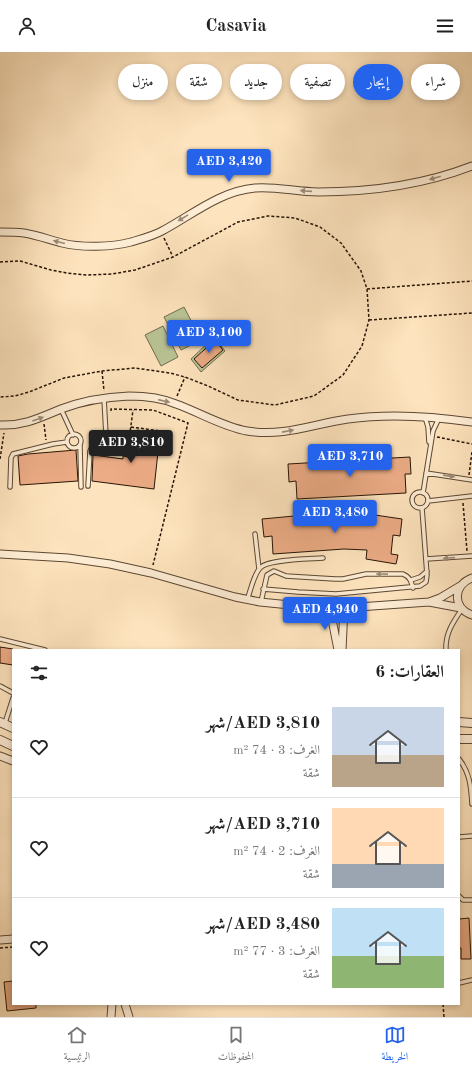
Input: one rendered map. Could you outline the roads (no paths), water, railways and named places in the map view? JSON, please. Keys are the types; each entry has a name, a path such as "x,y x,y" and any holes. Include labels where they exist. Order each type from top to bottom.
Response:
{"street":[{"path":"0,232 25,233 64,244 97,246 130,242 161,232 214,200 234,191 256,187 316,192 389,188 424,181 472,166"},
{"path":"2,425 23,424 43,418 61,409 82,402 104,398 130,396 155,398 175,403 216,421 246,431 278,433 348,419 387,415 440,417 472,422"},
{"path":"0,554 68,558 110,564 151,573 247,600 330,609 429,602 440,598 460,586 466,580 472,578"},
{"path":"460,586 457,593 461,609"},
{"path":"429,602 461,609 472,616"},
{"path":"342,649 344,608"},
{"path":"330,609 338,649"},
{"path":"460,722 472,722"},
{"path":"2,723 12,728"},
{"path":"460,739 472,739"},
{"path":"0,740 12,746"},
{"path":"0,756 12,761"},
{"path":"0,940 12,939"},
{"path":"111,1017 112,1005"},
{"path":"125,1005 129,1017"}],"lane":[{"path":"104,398 107,454"},
{"path":"61,409 73,435"},
{"path":"425,416 428,427 429,449"},
{"path":"428,501 423,493 429,449 434,426 440,417"},
{"path":"80,446 71,448 68,438 73,435 77,435 81,439 81,487"},
{"path":"88,486 90,451 107,436"},
{"path":"10,487 13,454 68,442"},
{"path":"426,473 472,480"},
{"path":"422,508 415,506 412,500 416,494 423,493"},
{"path":"422,508 428,501 472,496"},
{"path":"263,589 336,594 413,588 420,586 426,582 427,578 422,508"},
{"path":"247,600 259,569 255,534"},
{"path":"426,559 470,556"},
{"path":"259,569 268,563 323,558"},
{"path":"411,580 420,577 427,571"},
{"path":"260,602 267,574 274,572 286,576 335,579 343,579 366,574 403,574 408,576 411,580 413,588"},
{"path":"446,649 448,632 461,609"},
{"path":"0,639 41,649"},
{"path":"22,649 23,645"},
{"path":"0,686 12,692"},
{"path":"2,723 12,702"},
{"path":"460,760 466,767 469,777 472,804"},
{"path":"460,837 472,836"},
{"path":"460,897 463,900 472,900"},
{"path":"460,983 472,980"}]}
